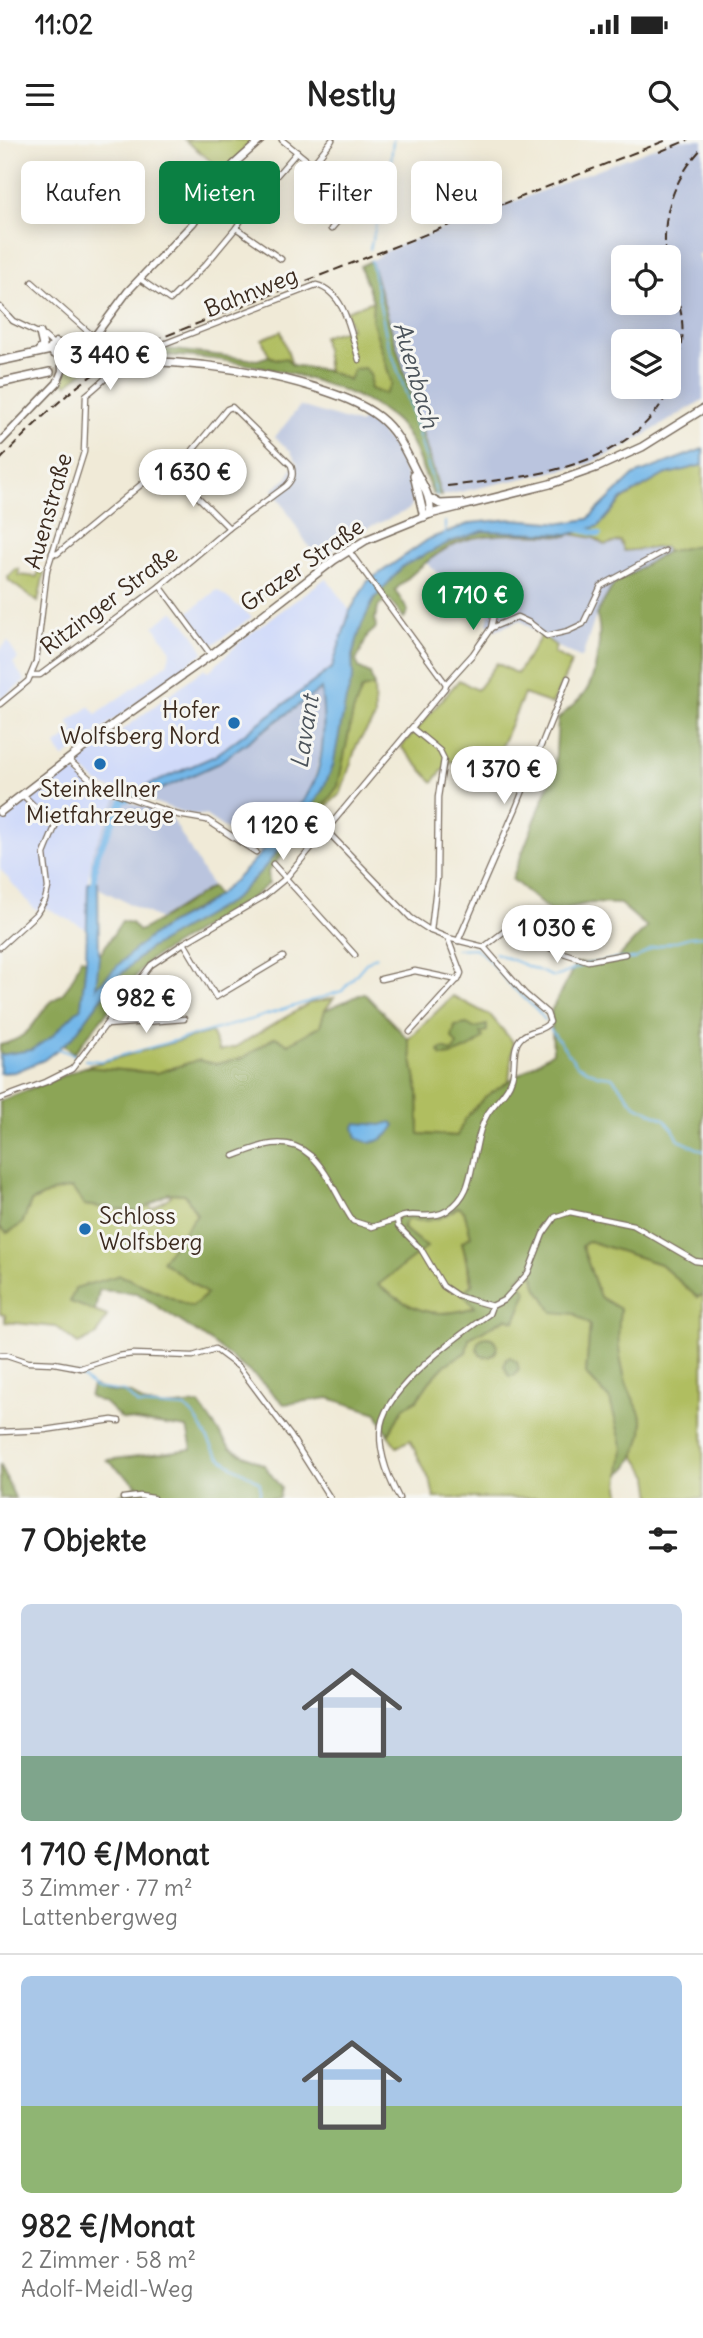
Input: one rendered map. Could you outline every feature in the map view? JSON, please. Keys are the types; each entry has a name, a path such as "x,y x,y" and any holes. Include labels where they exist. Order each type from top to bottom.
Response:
{"main road":[{"path":"38,353 43,346 40,333"},
{"path":"0,361 38,353 52,347"},
{"path":"142,361 233,368 287,379 362,406 380,418 402,442 429,498 427,515"},
{"path":"1,383 50,372"},
{"name":"Grazer Straße","path":"0,812 348,550 427,515 550,484 598,467 642,447 703,409"},
{"path":"411,461 427,515"},
{"path":"429,498 440,504 476,503"}],"street":[{"path":"52,347 59,342 64,345 75,341 88,343 117,305 194,223 241,156 261,140"},
{"path":"282,140 309,161"},
{"path":"315,161 332,140"},
{"path":"140,279 170,300 206,264 236,228 250,206 297,152"},
{"path":"331,229 335,224"},
{"path":"236,228 281,259"},
{"path":"32,282 94,337"},
{"name":"Bahnweg","path":"86,395 135,355 316,285 326,289 341,303 359,360"},
{"path":"0,307 13,321 40,333 52,347 54,355 61,356"},
{"path":"0,442 51,392 62,371 61,356 65,352 64,345"},
{"name":"Auenstraße","path":"32,675 39,650 47,570 81,466 86,430 86,395"},
{"name":"Ritzinger Straße","path":"32,675 40,675 160,586 229,528 286,486 293,476 291,465 232,407 227,409 174,472"},
{"path":"52,553 57,554 166,464 229,528"},
{"path":"348,550 446,684"},
{"path":"491,628 517,617 547,636 568,631 583,624 601,586 665,551"},
{"path":"0,1099 72,1069 151,965 263,897 286,878 473,653 491,628 501,580"},
{"path":"160,586 211,655"},
{"path":"0,705 32,675"},
{"path":"458,941 526,784 568,678"},
{"path":"412,728 440,751 444,759 438,806 437,878 431,931"},
{"path":"69,760 99,787 188,818 207,820 256,852"},
{"path":"0,947 41,908 48,888 45,848 55,827 23,794"},
{"path":"234,1156 267,1145 293,1145 307,1150 318,1161 353,1221 372,1227 404,1215 436,1216 462,1197 470,1184 476,1149 488,1113 512,1080 518,1043 523,1036 544,1028 550,1022 547,1013 525,994 484,947 448,938 411,918 326,830"},
{"path":"273,864 355,955"},
{"path":"484,947 506,930 588,961 625,954"},
{"path":"410,1032 461,974 448,938"},
{"path":"184,943 216,997 283,957"},
{"path":"381,979 415,971 457,980"},
{"path":"106,1025 184,1020"},
{"path":"399,1498 383,1459 381,1439 382,1424 390,1404 408,1381 489,1314 492,1306 504,1300 528,1273 543,1234 555,1217 570,1212 633,1225 695,1261 703,1262"},
{"path":"397,1219 398,1226 421,1249 443,1286 458,1296 492,1306"},
{"path":"0,1355 7,1354 28,1362 81,1368 118,1356 193,1356 215,1349 239,1367 290,1435 330,1498"},
{"path":"0,1432 45,1430 112,1419 119,1421"},
{"path":"123,1498 153,1498"}],"shaded area":[{"path":"674,140 703,140 703,252 697,255 703,266 703,400 623,448 588,464 441,496 371,261 388,250 456,224 502,224 502,206"},
{"path":"300,406 360,424 363,419 375,426 397,451 410,488 412,505 408,510 363,530 317,560 273,489 288,478 291,469 298,464 291,452 275,437"},
{"path":"571,534 594,538 605,545 620,541 624,550 665,547 666,552 614,584 596,615 582,658 556,646 520,620 495,630 487,624 492,597 479,590 466,599 425,562 458,542 497,535"},
{"path":"326,578 350,611 332,667 215,756 125,795 98,783 77,764 205,668 208,672 247,636"},
{"path":"217,590 252,617 210,647 186,614"},
{"path":"174,611 193,633 204,652 63,758 56,745 74,731 68,722 90,706 96,714 167,664 171,651 154,626"},
{"path":"8,641 18,659 13,663 25,681 0,699 0,650"},
{"path":"322,689 324,736 313,784 293,814 260,852 205,815 188,814 142,798 217,764"},
{"path":"71,768 96,792 117,798 92,852 87,929 46,908 35,910 0,869 0,822"},
{"path":"117,798 170,815 212,887 160,919 100,889 90,873 92,852"}],"green space":[{"path":"185,140 254,140 234,161 211,161"},
{"path":"371,261 441,496 433,494 413,447 397,422 375,406 347,392 276,370 238,363 202,358 141,356 158,348 257,360 269,356 276,360 286,358 292,365 328,371 349,380 354,369 365,368 371,375 370,389 385,394 392,384 372,319 373,301 360,266"},
{"path":"373,301 372,319 392,384 385,395 328,371 323,336 351,329 346,311"},
{"path":"281,331 292,365 269,356 262,339"},
{"path":"78,345 85,348 97,345 91,366 67,385 64,382 67,355 70,347"},
{"path":"703,465 703,544 666,552 665,547 624,551 620,541 605,545 594,538 571,534 599,526 622,500 664,475"},
{"path":"483,531 571,534 495,535 455,544 416,570 395,590 408,611 404,618 389,599 379,605 375,618 376,628 368,635 356,661 360,669 370,674 374,686 362,689 353,712 338,786 268,871 269,883 254,896 148,961 74,1053 63,1044 72,1038 115,980 147,950 234,899 264,868 306,816 353,677 359,632 382,588 403,566 421,555"},
{"path":"703,544 703,1295 697,1297 660,1264 589,1241 582,1246 600,1297 620,1309 620,1356 627,1385 642,1420 642,1433 637,1450 625,1470 620,1473 623,1448 610,1400 586,1374 590,1325 575,1314 553,1312 536,1285 534,1276 526,1271 518,1279 527,1292 515,1321 506,1318 469,1338 466,1352 445,1365 417,1400 404,1407 388,1435 377,1413 329,1398 284,1404 257,1378 210,1341 137,1293 99,1290 95,1311 70,1302 75,1288 120,1275 192,1307 207,1294 162,1261 197,1214 185,1194 169,1193 138,1212 84,1205 72,1188 52,1192 31,1202 22,1224 7,1233 0,1227 0,1101 84,1067 157,1073 198,1060 216,1064 243,1058 275,1037 288,1044 320,1026 325,1010 364,993 408,1039 418,1091 419,1134 457,1136 466,1117 485,1097 553,1052 551,1011 576,963 614,962 647,927 620,904 590,903 551,912 512,879 555,769 558,719 583,695 593,675 599,642 596,615 614,584 666,552","holes":["458,1207 464,1211 471,1236 462,1242 473,1283 462,1293 475,1307 447,1313 424,1311 402,1301 378,1285 427,1247 402,1228 407,1219 434,1219"]},
{"path":"19,569 19,575 37,577 38,572 44,573 38,602 9,581 8,577"},
{"path":"542,635 556,646 554,653 572,662 552,704 524,694 489,774 450,761 433,782 401,747 459,680 477,690 497,663 517,674"},
{"path":"374,686 375,718 357,744 341,793 316,816 338,786 353,712 362,689"},
{"path":"212,887 217,896 162,928 95,989 99,956 122,921 131,923 138,931"},
{"path":"81,958 86,961 81,1007 51,1038 31,1050 0,1055 0,1045 25,1034 50,1003 63,993"},
{"path":"453,996 491,1016 513,1042 509,1081 479,1105 457,1136 419,1134 418,1091 408,1039"},
{"path":"334,998 325,1010 321,1026 288,1044 275,1037 243,1058 216,1064 198,1060 157,1073 84,1067 211,1032 219,1051 235,1047 310,1003"},
{"path":"467,1024 474,1028 487,1025 487,1031 480,1033 483,1037 470,1047 442,1056 439,1051 444,1048 452,1052 457,1045 452,1038 455,1026"},
{"path":"72,1188 84,1205 138,1212 148,1204 152,1209 171,1196 169,1193 185,1194 197,1215 207,1294 192,1307 120,1275 71,1302 107,1316 97,1335 78,1344 56,1327 5,1322 5,1315 0,1314 0,1227 7,1233 22,1224 31,1202 52,1192"},
{"path":"458,1207 464,1211 471,1236 462,1242 476,1307 447,1313 423,1311 401,1301 377,1285 426,1247 402,1227 407,1219 434,1219"},
{"path":"589,1241 660,1264 697,1297 703,1295 703,1498 652,1498 649,1476 635,1456 643,1422 626,1383 616,1338 620,1309 600,1297 582,1246"},
{"path":"525,1270 534,1276 536,1285 590,1325 586,1374 610,1400 623,1448 619,1487 621,1498 434,1498 431,1483 410,1440 397,1447 388,1435 404,1407 417,1400 445,1365 466,1352 469,1338 507,1318 515,1321 517,1279"},
{"path":"487,1337 494,1340 497,1347 494,1354 487,1357 480,1354 477,1347 480,1340"},
{"path":"510,1357 517,1362 519,1370 514,1376 509,1376 504,1366"},
{"path":"92,1386 111,1392 131,1393 143,1403 163,1407 199,1404 230,1448 264,1465 281,1488 279,1498 114,1498 137,1485 107,1460 192,1449 187,1428 122,1419 105,1403 89,1397"},
{"path":"0,1464 15,1498 0,1498"}],"water":[{"path":"703,449 703,465 664,475 622,499 599,526 571,534 483,531 450,542 403,566 374,599 362,624 352,656 353,677 333,766 323,789 306,816 264,868 234,899 147,950 115,980 72,1038 44,1060 15,1072 0,1073 0,1055 31,1050 51,1037 81,1007 86,961 88,882 98,882 99,956 96,988 145,941 164,927 206,904 230,885 296,811 313,784 320,762 323,725 321,689 217,764 142,798 137,790 215,756 332,668 350,611 367,582 429,539 471,523 512,519 564,523 588,519 634,475"},
{"path":"392,1122 395,1125 384,1138 369,1142 357,1138 354,1127 356,1123 381,1125"}],"waterway":[{"name":"Auenbach","path":"370,249 390,171 393,140"},
{"name":"Auenbach","path":"371,260 387,340 437,496"},
{"name":"Auenbach","path":"445,522 445,535"},
{"path":"574,528 599,534"},
{"path":"93,888 96,857 123,801 146,790"},
{"path":"495,953 554,977 583,965 615,959 635,959 652,948 703,936"},
{"path":"456,949 474,948 484,955"},
{"path":"85,1060 102,1061 342,991 366,963 376,956"},
{"path":"485,956 545,1020"},
{"path":"550,1029 577,1065 598,1075 612,1077 635,1105 664,1119 679,1140 703,1151"},
{"path":"56,1048 75,1055"},
{"path":"78,1374 95,1388 125,1392 138,1405 186,1408 199,1423 214,1450 229,1464 260,1483 260,1498"}],"tunnel":[{"path":"50,372 78,366 142,361"}],"railway":[{"path":"0,460 48,412 82,383 100,369 140,346 667,140"},
{"path":"659,152 688,140"},
{"path":"665,245 668,212 677,184 703,147"},
{"path":"447,486 543,473 605,452 631,436 654,414 671,386 680,359 681,313"}],"place":[{"name":"Hofer Wolfsberg Nord","path":"234,723"},
{"name":"Steinkellner Mietfahrzeuge","path":"100,764"},
{"name":"Schloss Wolfsberg","path":"85,1229"}],"water label":[{"name":"Lavant","path":"305,732"}]}
